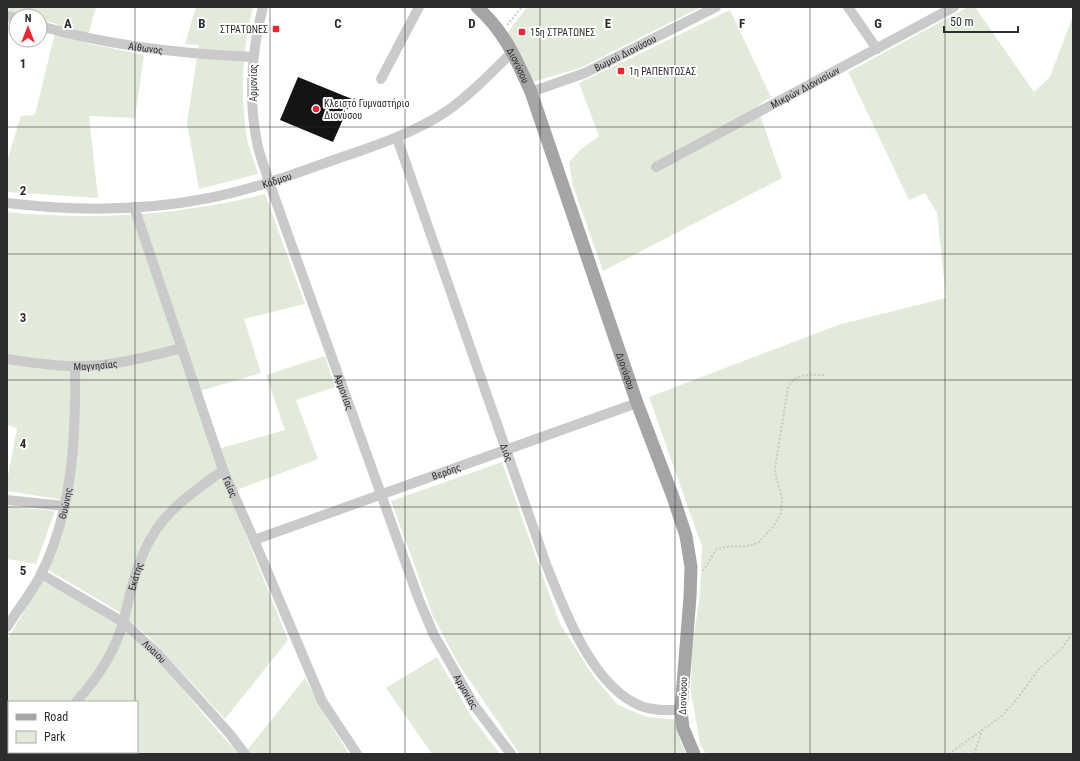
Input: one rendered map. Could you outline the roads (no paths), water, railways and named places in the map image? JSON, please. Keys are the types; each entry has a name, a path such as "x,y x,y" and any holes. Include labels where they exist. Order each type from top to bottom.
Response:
{"main road":[{"name":"Διονύσου","path":"477,7 501,32 531,92 637,402 681,520 689,552 690,598 681,710 683,728 694,754"}],"street":[{"name":"Αρμονίας","path":"262,7 253,57 252,97 258,146 269,182 419,600 434,635 474,705 511,754"},
{"path":"381,78 420,7"},
{"name":"Βωμού Διονύσου","path":"531,92 585,73 716,7"},
{"path":"848,7 877,49"},
{"name":"Μικρών Διονυσίων","path":"656,167 954,7"},
{"name":"Αίθωνος","path":"48,28 115,43 184,54 253,57"},
{"name":"Κάδμου","path":"7,203 70,208 134,207 210,198 269,182 397,138 425,124 448,110 469,94 512,52"},
{"name":"Διός","path":"397,138 546,564 567,616 603,677 622,695 641,706 660,710 681,710"},
{"name":"Γαίας","path":"134,207 223,470 322,701 357,754"},
{"name":"Μαγνησίας","path":"7,359 74,366 135,360 182,348"},
{"name":"Θυώνης","path":"8,625 27,599 41,574 56,536 64,506 71,465 74,430 74,366"},
{"name":"Βερόης","path":"254,540 637,402"},
{"name":"Εκάτης","path":"77,701 102,669 123,622 131,584 141,557 154,532 174,508 223,470"},
{"path":"7,500 64,506"},
{"name":"Λυαιου","path":"41,574 123,622 158,654 229,732 245,754"}],"place":[{"name":"ΣΤΡΑΤΩΝΕΣ","path":"276,29"},
{"name":"15η ΣΤΡΑΤΩΝΕΣ","path":"522,32"},
{"name":"1η ΡΑΠΕΝΤΩΣΑΣ","path":"621,71"},
{"name":"Κλειστό Γυμναστήριο Διονύσου","path":"316,109"}]}
